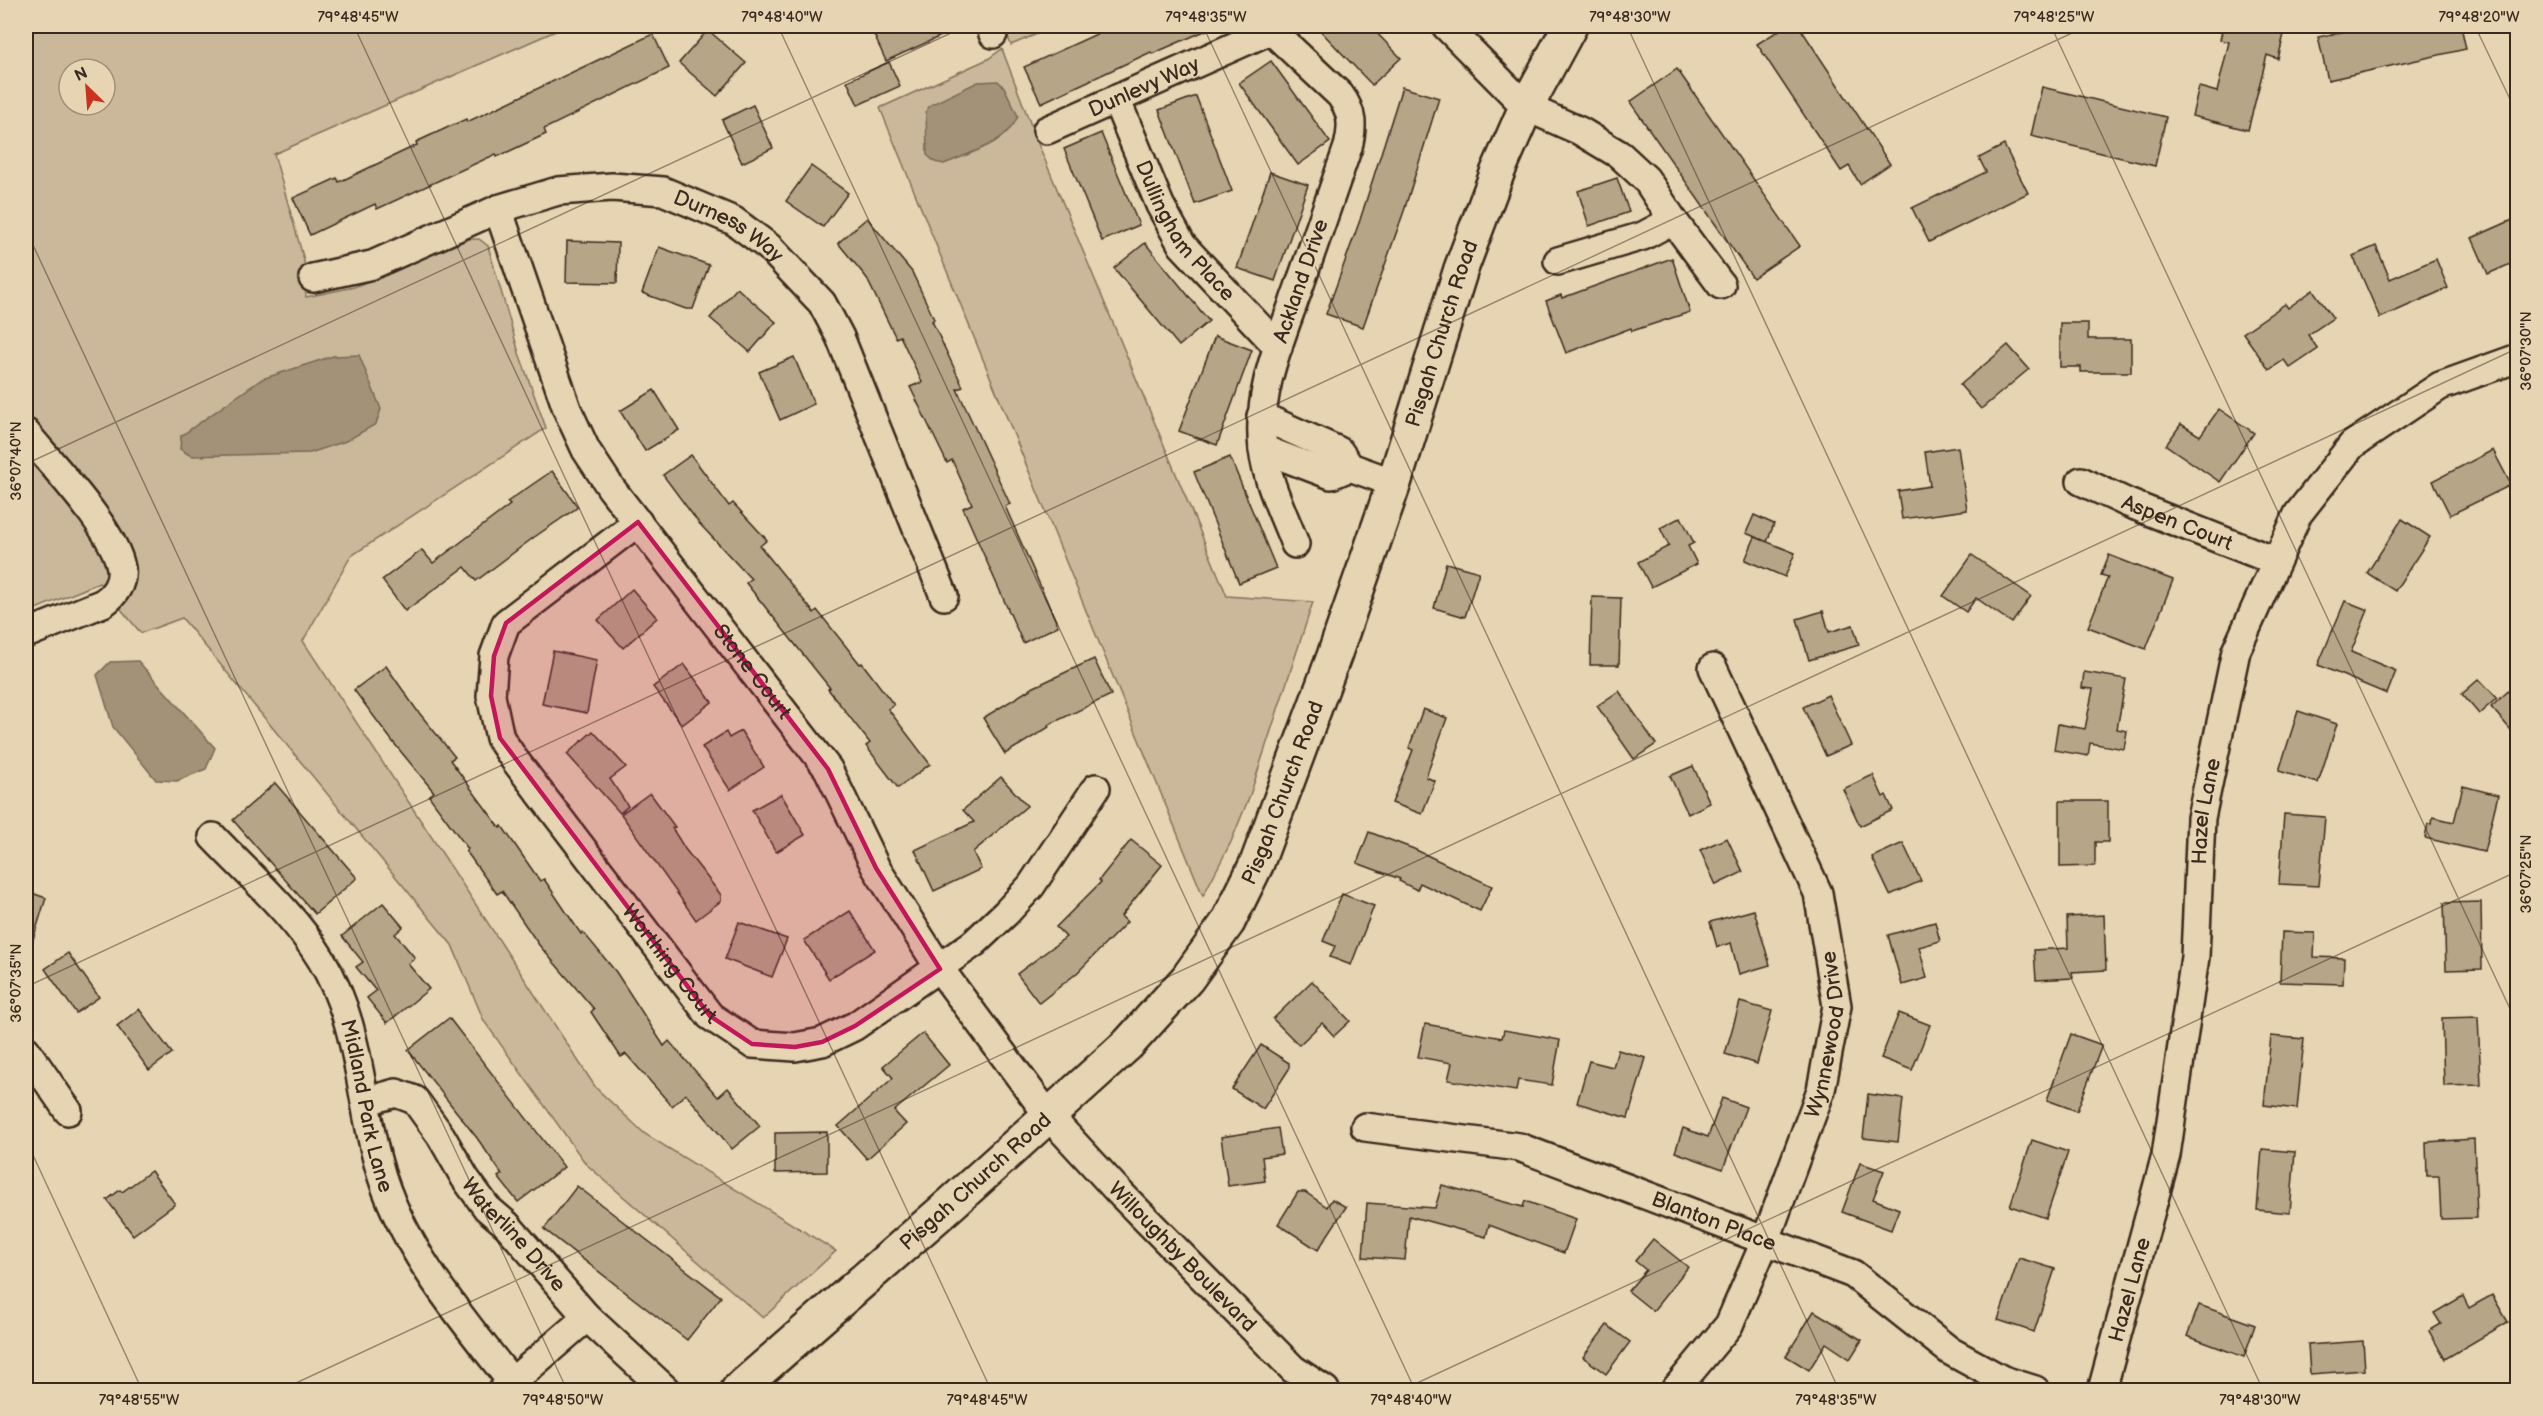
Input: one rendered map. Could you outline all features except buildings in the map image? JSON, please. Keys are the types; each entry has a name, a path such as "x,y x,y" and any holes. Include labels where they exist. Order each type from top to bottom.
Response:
{"main road":[{"name":"Pisgah Church Road","path":"738,1390 952,1203 1128,1044 1187,979 1228,922 1257,863 1279,807 1394,483 1461,269 1498,171 1526,107 1570,26"}],"street":[{"path":"1446,26 1526,107 1580,131 1620,155 1646,179 1721,285"},
{"name":"Dunlevy Way","path":"1047,130 1272,28"},
{"name":"Ackland Drive","path":"1272,28 1340,95 1348,107 1351,119 1348,147 1264,393 1261,416 1263,449 1268,476 1295,544"},
{"name":"Dullingham Place","path":"1116,99 1160,206 1182,245 1278,347"},
{"name":"Durness Way","path":"313,278 372,264 498,209 558,191 612,187 663,191 734,221 770,247 822,303 840,337 944,596"},
{"name":"Stone Court","path":"498,209 567,409 586,450 638,522 828,769 876,868 940,969 1048,1115"},
{"path":"1558,261 1643,236 1673,220"},
{"name":"Hazel Lane","path":"2102,1390 2166,1155 2195,957 2201,818 2236,651 2298,514 2352,445 2440,386 2517,357"},
{"path":"1261,416 1339,451 1350,467 1394,483"},
{"path":"26,433 95,519 113,546 121,569 119,584 113,596 103,603 26,634"},
{"path":"1263,449 1331,476 1350,467"},
{"name":"Aspen Court","path":"2081,481 2128,503 2275,561"},
{"name":"Worthing Court","path":"638,522 506,623 494,656 490,696 500,738 514,759 710,1016 752,1044 795,1047 822,1042 855,1026 940,969 974,943 1031,886 1096,788"},
{"name":"Wynnewood Drive","path":"1675,1390 1729,1325 1765,1242 1821,1090 1837,1006 1818,892 1713,668"},
{"name":"Midland Park Lane","path":"213,837 304,935 322,960 336,987 354,1039 377,1162 397,1214 441,1288 508,1386"},
{"path":"26,1050 68,1111"},
{"name":"Waterline Drive","path":"367,1101 396,1093 415,1100 487,1208 507,1225 586,1317 666,1390"},
{"name":"Willoughby Boulevard","path":"1048,1115 1118,1191 1285,1362 1325,1390"},
{"name":"Blanton Place","path":"1365,1127 1519,1147 1853,1274 1950,1351 2003,1380 2035,1390"},
{"path":"508,1386 586,1317"}],"highlighted area":[{"path":"638,522 828,769 876,868 940,969 855,1026 822,1042 795,1047 752,1044 710,1016 500,738 491,696 494,656 506,623"}],"shaded area":[{"path":"26,26 567,26 274,154 304,260 306,297 354,287 469,239 479,239 488,246 519,353 546,428 351,556 303,641 596,1088 645,1134 836,1251 763,1318 586,1164 484,1021 452,945 182,618 141,633 99,583 26,613"},
{"path":"1004,26 1056,26 1011,45"},
{"path":"1002,49 1037,141 1227,596 1313,602 1250,795 1231,842 1203,896 880,108 988,59"},
{"path":"998,81 1004,87 1018,116 1013,126 996,141 976,151 944,164 935,162 927,155 926,112 930,105 978,82"},
{"path":"359,355 381,409 376,424 346,441 310,453 191,456 180,449 181,436 262,379 333,356"},
{"path":"138,661 215,748 206,769 177,781 156,780 113,727 97,675 110,662"}]}
